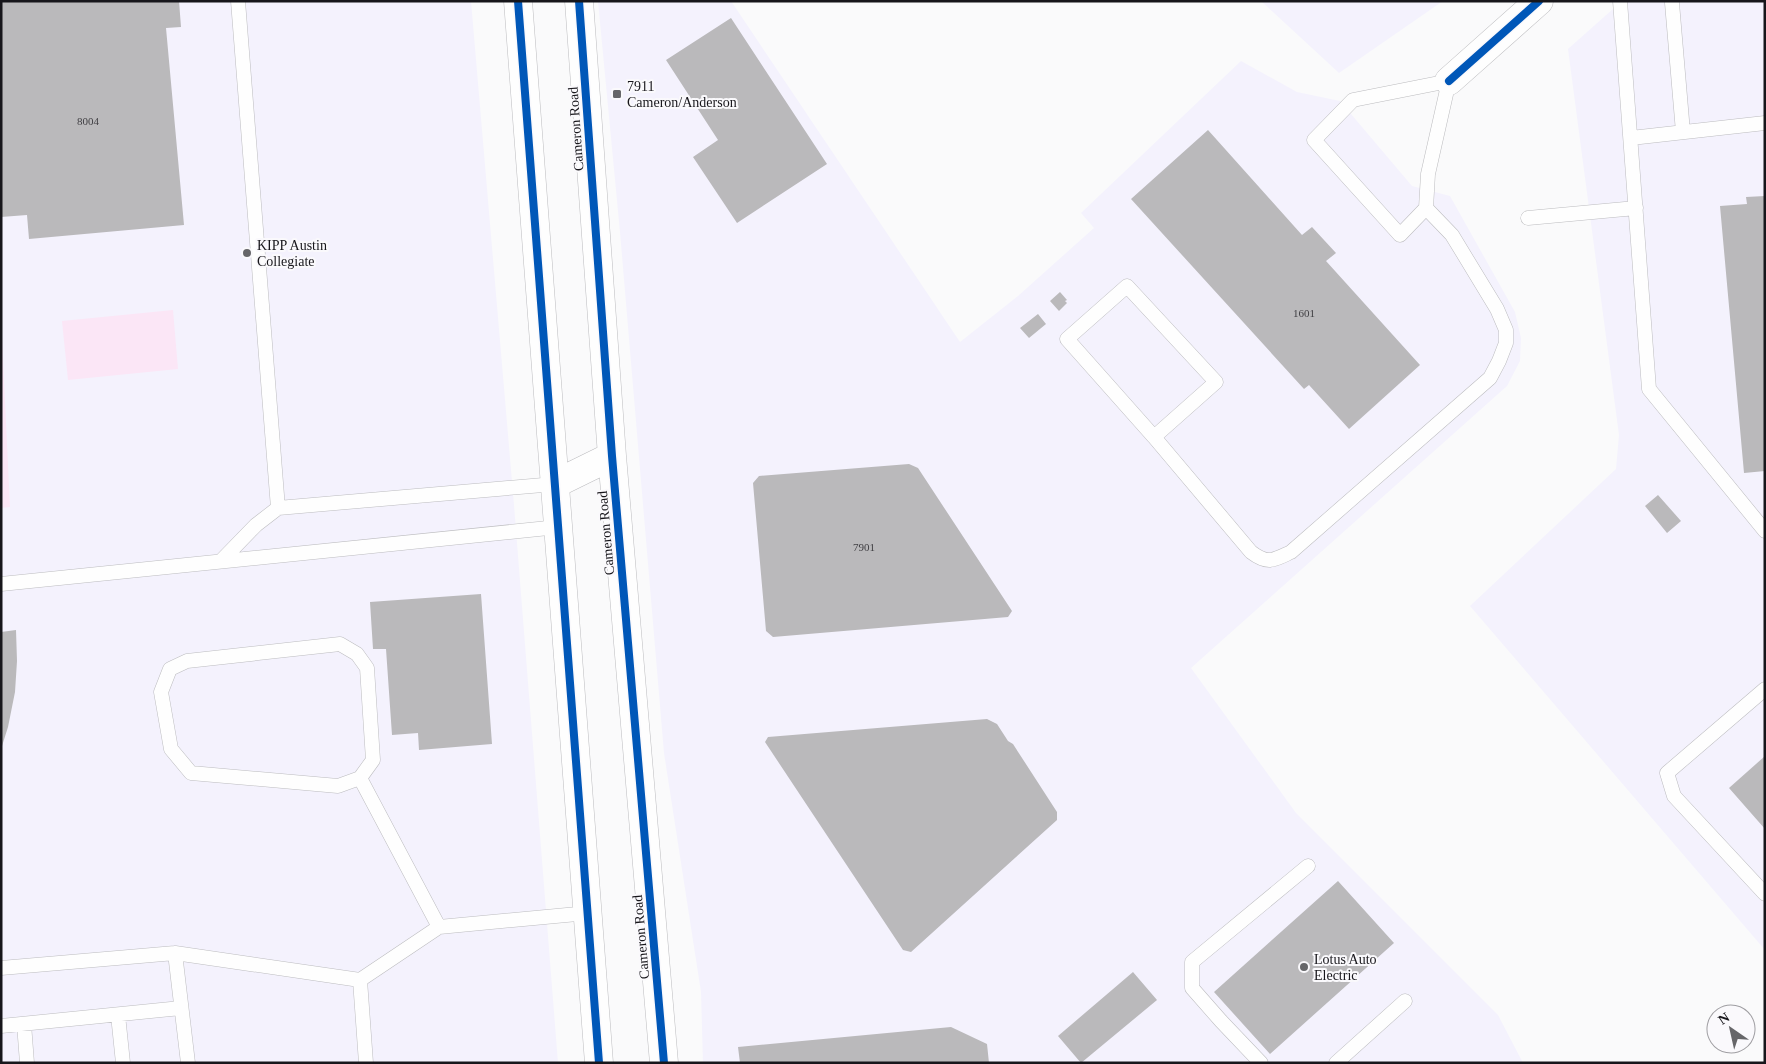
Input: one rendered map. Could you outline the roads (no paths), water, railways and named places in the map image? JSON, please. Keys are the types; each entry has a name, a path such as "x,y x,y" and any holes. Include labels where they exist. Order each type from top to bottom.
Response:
{"main road":[{"path":"518,1 599,1063"},
{"name":"Cameron Road","path":"579,1 612,456 664,1063"},
{"path":"1449,81 1539,1"},
{"path":"555,484 612,456"}],"lane":[{"path":"238,1 278,508"},
{"path":"1620,1 1649,389 1765,531"},
{"path":"1672,4 1683,132"},
{"path":"1449,81 1428,174 1426,208 1400,235 1314,140 1353,100 1449,81"},
{"path":"1631,138 1765,123"},
{"path":"1154,437 1216,382 1127,286 1067,339 1154,437 1251,552 1260,559 1273,561 1291,552 1490,378 1500,360 1506,343 1506,330 1497,309 1452,235 1426,208"},
{"path":"1528,218 1636,208"},
{"path":"222,560 256,525 278,508 555,484"},
{"path":"1,584 558,527"},
{"path":"340,644 357,654 367,668 373,760 360,778 338,786 191,773 171,749 161,692 170,670 187,661 340,644"},
{"path":"1765,689 1667,772 1674,796 1765,894"},
{"path":"360,778 439,927"},
{"path":"1261,1063 1192,988 1192,962 1308,866"},
{"path":"1,968 175,953 360,980 439,927 588,913"},
{"path":"175,953 188,1063"},
{"path":"360,980 366,1063"},
{"path":"1336,1063 1405,1001"},
{"path":"1,1026 181,1008"},
{"path":"118,1015 122,1063"},
{"path":"24,1024 27,1063"}],"place":[{"name":"7911 Cameron/Anderson","path":"617,94"},
{"name":"KIPP Austin Collegiate","path":"247,253"},
{"name":"Lotus Auto Electric","path":"1304,967"}]}
